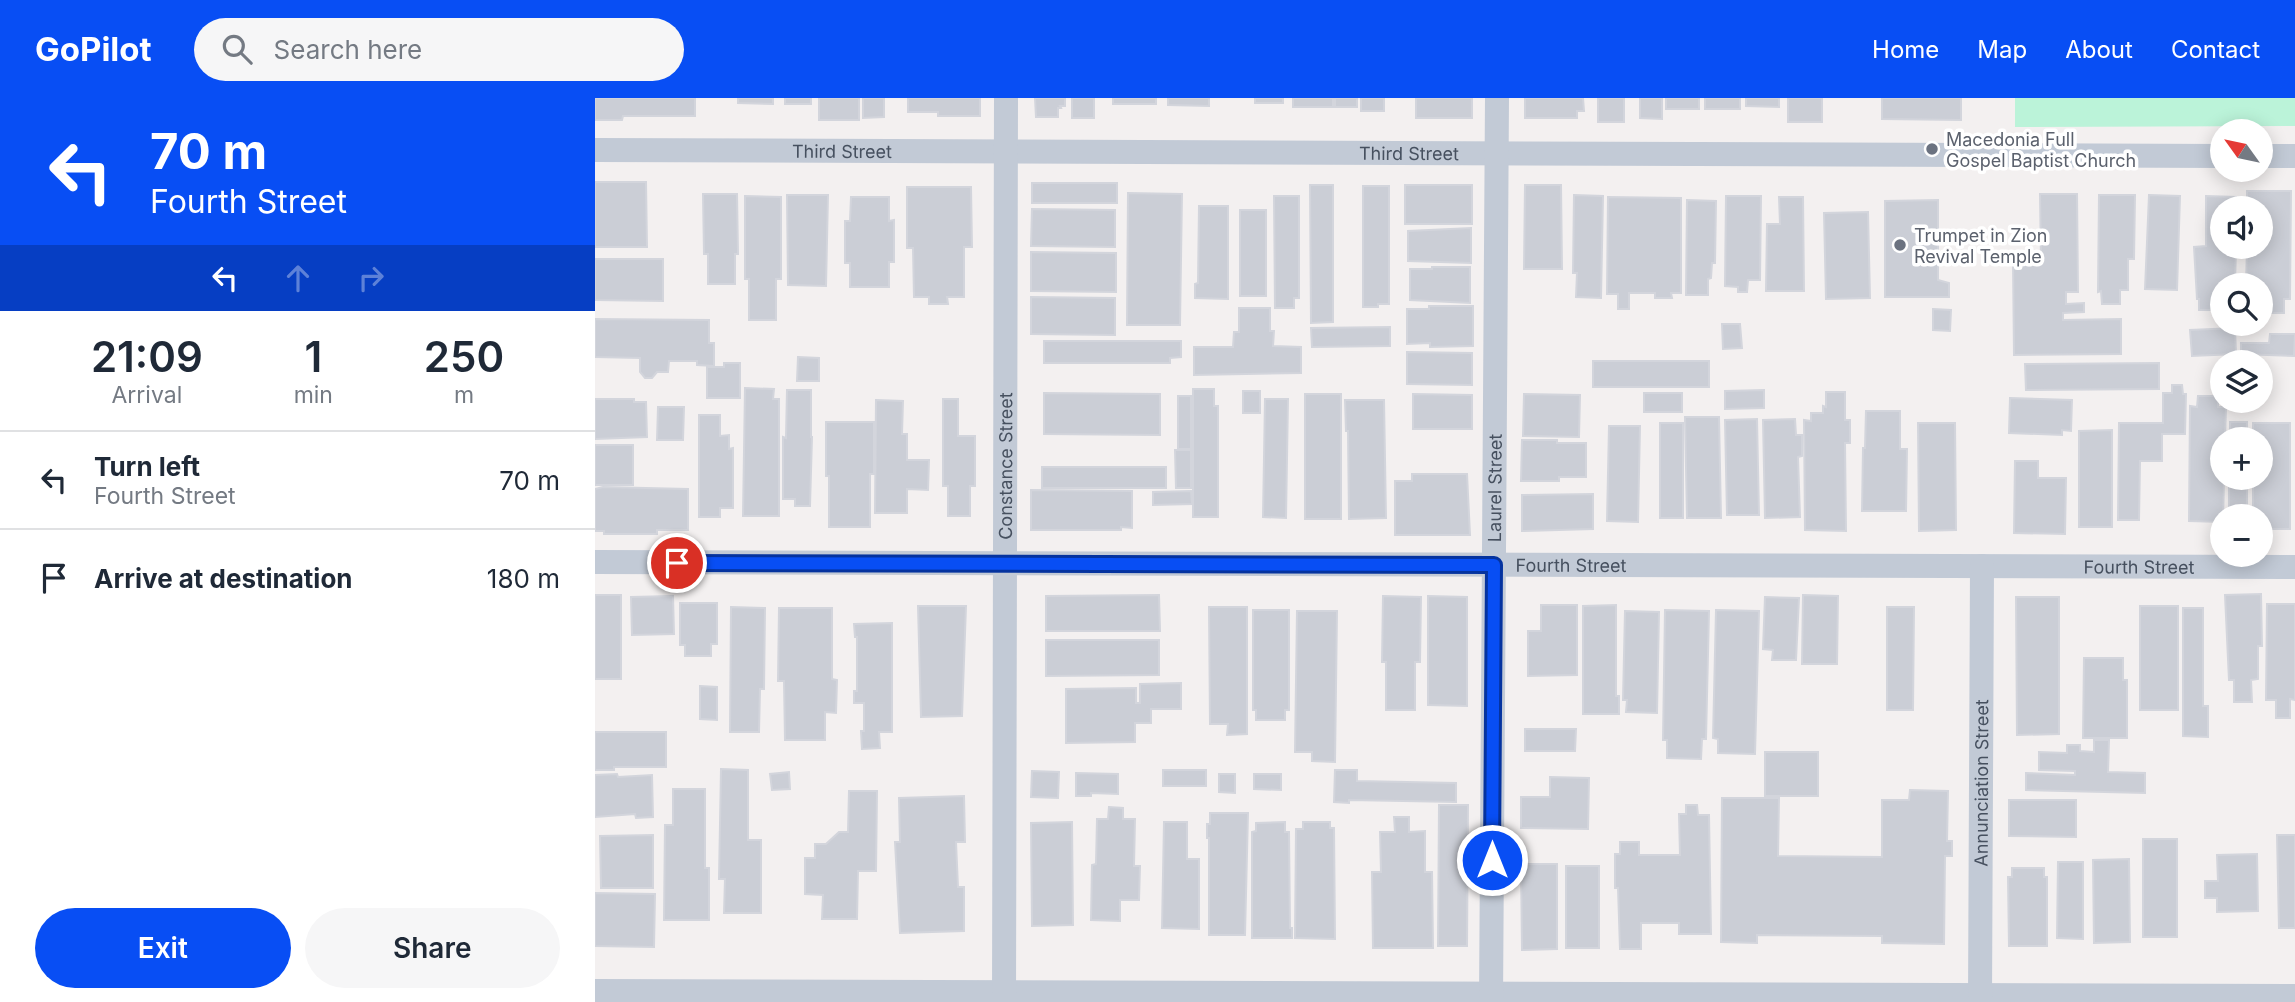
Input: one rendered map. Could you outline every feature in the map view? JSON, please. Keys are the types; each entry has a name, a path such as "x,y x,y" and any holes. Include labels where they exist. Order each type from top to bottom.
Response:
{"street":[{"name":"Constance Street","path":"1004,997 1006,98"},
{"name":"Laurel Street","path":"1491,998 1497,98"},
{"name":"Third Street","path":"595,150 2210,156"},
{"path":"2273,156 2295,156"},
{"name":"Fourth Street","path":"595,562 2295,567"},
{"name":"Annunciation Street","path":"1980,999 1982,566"},
{"path":"595,991 1004,997 1980,999 2295,996"}],"green space":[{"path":"2015,98 2295,98 2295,126 2273,126 2273,119 2210,119 2210,126 2015,127"}],"building":[{"path":"595,98 695,98 695,116 623,116 622,120 595,120"},
{"path":"738,98 773,98 773,104 738,103"},
{"path":"785,98 811,98 811,104 785,104"},
{"path":"819,98 859,98 859,120 819,120"},
{"path":"863,98 884,98 884,117 863,118"},
{"path":"908,98 980,98 980,116 938,116 938,112 908,112"},
{"path":"1035,98 1065,98 1065,106 1058,108 1058,117 1036,117"},
{"path":"1072,98 1094,98 1094,118 1072,118"},
{"path":"1113,98 1156,98 1156,104 1113,104"},
{"path":"1168,98 1209,98 1209,106 1168,105"},
{"path":"1255,98 1283,98 1283,103 1255,103"},
{"path":"1293,98 1333,98 1333,107 1293,107"},
{"path":"1335,98 1357,98 1357,107 1335,107"},
{"path":"1361,98 1384,98 1384,111 1361,111"},
{"path":"1416,98 1472,98 1472,118 1416,118"},
{"path":"1525,98 1583,98 1584,111 1577,111 1577,118 1525,118"},
{"path":"1598,98 1624,98 1624,122 1598,122"},
{"path":"1640,98 1662,98 1662,119 1640,118"},
{"path":"1666,98 1699,98 1699,109 1666,109"},
{"path":"1705,98 1740,98 1740,109 1705,109"},
{"path":"1746,98 1779,98 1779,107 1746,106"},
{"path":"1788,98 1822,98 1822,122 1788,122"},
{"path":"1882,98 1961,98 1961,120 1882,119"},
{"path":"595,182 646,182 647,247 595,247"},
{"path":"1032,183 1117,183 1117,203 1032,203"},
{"path":"1310,185 1333,185 1333,322 1311,323"},
{"path":"1405,185 1472,185 1472,224 1405,224"},
{"path":"1525,185 1561,185 1562,269 1524,269"},
{"path":"1363,186 1389,186 1389,304 1378,304 1378,307 1363,307"},
{"path":"907,187 971,187 972,247 964,247 964,297 947,297 948,304 929,304 929,297 914,297 913,248 907,248"},
{"path":"2247,191 2291,191 2290,299 2284,299 2284,313 2273,313 2273,273 2246,273 2247,259 2273,259 2273,196 2247,196"},
{"path":"1128,193 1182,194 1180,325 1127,325"},
{"path":"703,194 737,194 738,254 735,254 735,284 708,284 708,254 704,254"},
{"path":"2040,194 2077,194 2078,292 2066,292 2066,304 2084,303 2084,312 2063,313 2063,320 2121,319 2121,354 2014,355 2013,261 2041,261"},
{"path":"787,195 828,195 826,286 788,285"},
{"path":"1574,195 1603,196 1601,298 1576,297 1577,273 1573,273"},
{"path":"2099,195 2135,195 2134,259 2128,259 2128,290 2120,290 2120,304 2102,304 2101,291 2098,292"},
{"path":"2149,195 2180,196 2177,290 2145,289"},
{"path":"745,196 781,197 781,279 776,279 776,320 749,320 749,279 745,279"},
{"path":"1274,196 1299,196 1299,298 1294,298 1294,308 1275,308"},
{"path":"1726,196 1761,196 1760,280 1748,280 1747,292 1738,292 1738,287 1725,286"},
{"path":"2206,196 2210,196 2210,259 2236,259 2235,273 2210,273 2210,310 2199,310 2194,247 2206,246"},
{"path":"851,197 889,197 889,221 894,220 894,262 889,262 889,287 850,287 850,263 845,263 845,221 850,221"},
{"path":"1608,197 1681,198 1681,293 1671,293 1672,298 1655,298 1655,293 1629,293 1629,309 1618,309 1618,294 1607,294"},
{"path":"1779,197 1803,197 1804,291 1766,291 1767,224 1780,224"},
{"path":"1687,200 1716,201 1715,263 1712,263 1711,278 1708,279 1708,295 1686,295"},
{"path":"1938,200 1938,280 1949,283 1949,297 1885,297 1885,201"},
{"path":"1199,206 1228,206 1228,299 1195,298 1195,284 1198,283"},
{"path":"1032,209 1115,210 1115,247 1031,246"},
{"path":"1240,210 1266,210 1266,296 1240,296"},
{"path":"1868,212 1870,298 1826,299 1824,213"},
{"path":"1471,228 1471,263 1408,261 1408,231"},
{"path":"1031,252 1116,253 1116,292 1031,291"},
{"path":"595,259 663,259 663,301 595,300"},
{"path":"1470,267 1470,303 1410,300 1410,269"},
{"path":"1031,297 1115,298 1115,335 1031,334"},
{"path":"1429,306 1473,306 1473,346 1430,347 1430,343 1407,344 1407,309 1429,309"},
{"path":"1239,308 1270,308 1270,331 1274,331 1273,346 1301,347 1301,373 1194,375 1194,347 1233,347 1234,332 1239,332"},
{"path":"1933,309 1951,310 1950,331 1933,330"},
{"path":"595,319 709,320 709,343 714,343 714,366 697,365 697,361 669,361 668,372 657,372 652,378 645,378 640,372 640,358 595,357"},
{"path":"1722,324 1740,324 1742,348 1723,349"},
{"path":"1390,327 1390,346 1312,347 1311,328"},
{"path":"2210,329 2210,336 2235,336 2236,350 2210,350 2210,355 2192,356 2190,330"},
{"path":"2273,334 2295,334 2294,356 2273,355 2273,350 2241,350 2241,343 2269,343 2270,336"},
{"path":"1044,341 1181,341 1181,357 1170,358 1170,363 1044,363"},
{"path":"1407,352 1472,353 1472,385 1407,384"},
{"path":"798,357 819,358 819,381 797,381"},
{"path":"1593,361 1709,361 1709,387 1593,387"},
{"path":"724,363 740,363 740,398 707,398 707,367 724,367"},
{"path":"2159,363 2159,389 2026,390 2025,364"},
{"path":"2172,385 2182,385 2183,394 2186,394 2185,434 2162,434 2162,461 2140,461 2139,520 2118,520 2119,423 2163,423 2163,393 2172,393"},
{"path":"745,388 774,389 773,399 779,399 779,516 743,516"},
{"path":"1193,389 1214,389 1214,406 1218,406 1218,517 1193,517"},
{"path":"787,390 811,390 810,506 795,506 795,499 783,499 783,437 786,438"},
{"path":"1764,390 1764,408 1725,409 1725,391"},
{"path":"1243,391 1260,391 1260,413 1243,413"},
{"path":"1826,392 1845,392 1845,420 1850,420 1850,443 1845,443 1846,531 1805,530 1804,420 1811,421 1811,413 1823,413 1823,406 1826,407"},
{"path":"1044,393 1160,394 1160,435 1044,434"},
{"path":"1644,393 1682,393 1682,412 1644,412"},
{"path":"1305,394 1341,394 1341,519 1305,519"},
{"path":"1413,394 1472,395 1472,429 1413,429"},
{"path":"1524,394 1580,395 1579,437 1523,436"},
{"path":"1178,396 1191,396 1191,449 1178,449"},
{"path":"2198,396 2210,396 2210,413 2226,413 2225,427 2210,427 2210,490 2224,490 2223,504 2210,504 2210,522 2189,521 2190,406 2197,407"},
{"path":"2010,398 2072,400 2071,431 2062,430 2062,435 2009,433"},
{"path":"595,399 634,399 634,402 646,402 647,437 595,439"},
{"path":"943,399 958,399 958,436 975,436 975,486 970,486 970,516 948,516 948,486 943,486"},
{"path":"1265,399 1288,399 1286,518 1263,517"},
{"path":"876,400 903,401 902,434 907,434 907,460 929,460 928,490 907,489 907,513 875,513"},
{"path":"1345,400 1384,400 1386,518 1349,519"},
{"path":"658,407 684,407 683,440 657,440"},
{"path":"1866,411 1900,411 1900,449 1907,449 1906,511 1862,511"},
{"path":"699,415 720,415 720,436 729,435 729,449 733,448 733,508 720,508 720,517 699,517"},
{"path":"1685,417 1719,417 1721,518 1687,518"},
{"path":"1757,419 1759,515 1727,515 1725,420"},
{"path":"1795,419 1796,435 1802,435 1802,456 1798,457 1800,517 1765,518 1763,420"},
{"path":"826,422 874,422 870,527 829,527"},
{"path":"2230,422 2247,422 2247,427 2230,427"},
{"path":"1660,423 1683,423 1683,518 1660,518"},
{"path":"1918,423 1955,423 1956,530 1919,531"},
{"path":"2253,423 2290,423 2290,529 2273,529 2273,504 2253,504 2253,490 2273,490 2273,427 2253,427"},
{"path":"1609,426 1640,426 1638,522 1607,521"},
{"path":"2112,430 2112,527 2079,527 2079,431"},
{"path":"1522,440 1586,443 1586,477 1559,477 1559,481 1521,481"},
{"path":"595,445 633,445 633,485 595,485"},
{"path":"1175,450 1191,450 1191,488 1176,488"},
{"path":"2015,461 2038,461 2038,478 2066,478 2065,534 2014,533"},
{"path":"1042,467 1166,467 1166,488 1042,488"},
{"path":"1412,474 1467,474 1470,535 1395,535 1395,481 1412,481"},
{"path":"595,489 688,489 688,530 657,530 657,534 604,534 604,531 595,531"},
{"path":"1031,490 1132,491 1132,528 1031,530"},
{"path":"2229,490 2247,490 2247,504 2229,504"},
{"path":"1191,491 1192,504 1153,505 1153,492"},
{"path":"1593,494 1593,529 1522,531 1522,495"},
{"path":"2261,594 2262,646 2258,646 2258,679 2251,680 2252,702 2234,702 2234,680 2229,680 2225,595"},
{"path":"595,595 621,595 621,679 595,679"},
{"path":"1159,595 1160,631 1046,631 1046,596"},
{"path":"1803,595 1838,596 1837,664 1802,664"},
{"path":"673,596 674,634 632,635 631,597"},
{"path":"1383,596 1421,597 1420,662 1415,662 1415,710 1386,710 1386,662 1382,662"},
{"path":"1428,596 1467,597 1467,706 1428,705"},
{"path":"1765,597 1799,598 1796,660 1772,660 1773,650 1763,649"},
{"path":"2016,597 2059,597 2059,734 2017,735"},
{"path":"680,603 717,603 717,644 711,644 711,656 685,656 685,645 680,645"},
{"path":"2267,604 2295,604 2295,700 2290,699 2290,718 2276,718 2276,700 2266,700"},
{"path":"1541,605 1577,605 1577,675 1528,676 1528,631 1541,631"},
{"path":"1616,605 1616,696 1619,696 1619,714 1583,714 1583,606"},
{"path":"918,606 966,606 962,716 921,717"},
{"path":"2140,606 2178,606 2178,710 2140,710"},
{"path":"731,607 765,608 764,689 760,689 759,732 730,732"},
{"path":"1209,607 1247,607 1247,734 1227,735 1228,724 1210,724"},
{"path":"1887,607 1914,607 1913,710 1887,710"},
{"path":"779,608 832,608 832,679 837,680 836,713 825,712 825,740 785,740 784,681 778,681"},
{"path":"2183,608 2203,608 2203,706 2208,706 2208,737 2183,736"},
{"path":"1253,610 1289,610 1289,710 1285,710 1285,720 1256,720 1256,710 1253,710"},
{"path":"1665,610 1709,611 1706,739 1702,739 1701,759 1667,758 1667,740 1663,740"},
{"path":"1716,610 1759,611 1755,754 1718,753 1718,739 1713,738"},
{"path":"1297,611 1337,611 1335,762 1312,761 1312,752 1295,752"},
{"path":"1625,611 1659,612 1657,713 1626,712 1627,700 1623,700"},
{"path":"892,623 892,732 879,732 880,748 862,749 864,703 854,703 854,691 857,691 857,637 854,624"},
{"path":"1046,640 1159,640 1159,675 1046,676"},
{"path":"2084,658 2123,658 2123,680 2127,680 2127,738 2083,738"},
{"path":"1181,683 1181,709 1151,709 1151,723 1135,723 1135,742 1066,743 1066,689 1136,688 1136,703 1140,703 1140,684"},
{"path":"700,686 717,687 717,720 700,719"},
{"path":"1525,729 1576,729 1575,751 1525,751"},
{"path":"595,732 666,732 666,767 614,767 614,770 595,770"},
{"path":"2094,740 2109,740 2108,772 2145,773 2145,793 2026,790 2026,773 2075,775 2075,771 2039,770 2039,752 2067,753 2067,745 2080,745 2080,751 2094,752"},
{"path":"1765,752 1818,752 1818,796 1765,796"},
{"path":"721,769 748,770 748,840 761,840 761,913 724,913 725,879 719,879"},
{"path":"1163,770 1206,770 1206,786 1163,786"},
{"path":"1335,770 1357,770 1357,781 1456,783 1456,802 1334,802"},
{"path":"1032,771 1059,772 1058,798 1031,797"},
{"path":"789,772 790,789 772,790 770,774"},
{"path":"1076,773 1118,774 1118,794 1091,793 1091,796 1076,796"},
{"path":"617,774 618,777 652,775 653,817 636,818 635,814 595,817 595,775"},
{"path":"1219,774 1235,774 1235,793 1219,792"},
{"path":"1254,774 1281,774 1281,790 1254,789"},
{"path":"1550,777 1589,778 1588,829 1521,828 1521,797 1550,797"},
{"path":"673,789 705,789 705,868 709,868 709,920 664,920 665,825 673,825"},
{"path":"1910,790 1948,791 1947,841 1952,841 1952,856 1945,856 1944,944 1882,943 1882,936 1757,935 1757,943 1721,942 1722,798 1779,798 1778,856 1882,857 1882,800 1909,800"},
{"path":"849,791 877,791 876,871 858,871 857,919 822,919 823,895 805,894 805,858 815,858 815,844 826,844 839,832 848,832"},
{"path":"964,796 965,842 956,842 958,887 964,887 964,931 900,933 895,842 900,842 899,798"},
{"path":"2009,800 2076,800 2076,837 2009,836"},
{"path":"1439,805 1468,805 1467,946 1438,946"},
{"path":"1686,805 1697,805 1698,815 1709,815 1711,934 1679,934 1679,923 1641,923 1641,949 1620,949 1615,854 1620,854 1620,842 1639,842 1639,855 1680,855 1679,814 1686,814"},
{"path":"1109,807 1123,808 1123,819 1135,819 1134,866 1140,866 1139,900 1120,900 1120,921 1091,920 1092,865 1096,864 1097,819 1108,819"},
{"path":"1210,813 1248,813 1245,935 1209,935 1207,824 1210,824"},
{"path":"1394,817 1409,817 1409,832 1425,831 1425,872 1432,872 1433,948 1373,948 1372,872 1381,872 1380,832 1395,832"},
{"path":"1072,822 1073,925 1032,926 1031,823"},
{"path":"1164,822 1187,822 1187,859 1199,859 1199,929 1162,928"},
{"path":"1285,822 1285,832 1289,832 1292,938 1252,938 1252,832 1256,831 1256,823"},
{"path":"1303,822 1330,822 1330,828 1334,828 1335,939 1295,938 1296,829 1303,829"},
{"path":"653,835 653,888 601,888 600,836"},
{"path":"2277,835 2295,835 2295,928 2279,928"},
{"path":"2143,839 2177,839 2177,937 2143,937"},
{"path":"2257,854 2258,911 2217,912 2217,898 2205,898 2205,881 2218,881 2217,855"},
{"path":"2129,859 2130,942 2094,943 2093,860"},
{"path":"2058,862 2083,862 2083,939 2057,938"},
{"path":"1521,864 1557,864 1557,949 1522,950"},
{"path":"1566,866 1599,866 1599,948 1566,948"},
{"path":"2012,868 2044,868 2044,877 2047,877 2047,946 2009,946 2008,877 2012,877"},
{"path":"595,893 655,894 654,947 595,946"}],"place":[{"name":"Macedonia Full Gospel Baptist Church","path":"1932,149"},
{"name":"Trumpet in Zion Revival Temple","path":"1900,245"}],"route":[{"path":"677,563 1494,565 1492,860"}]}
